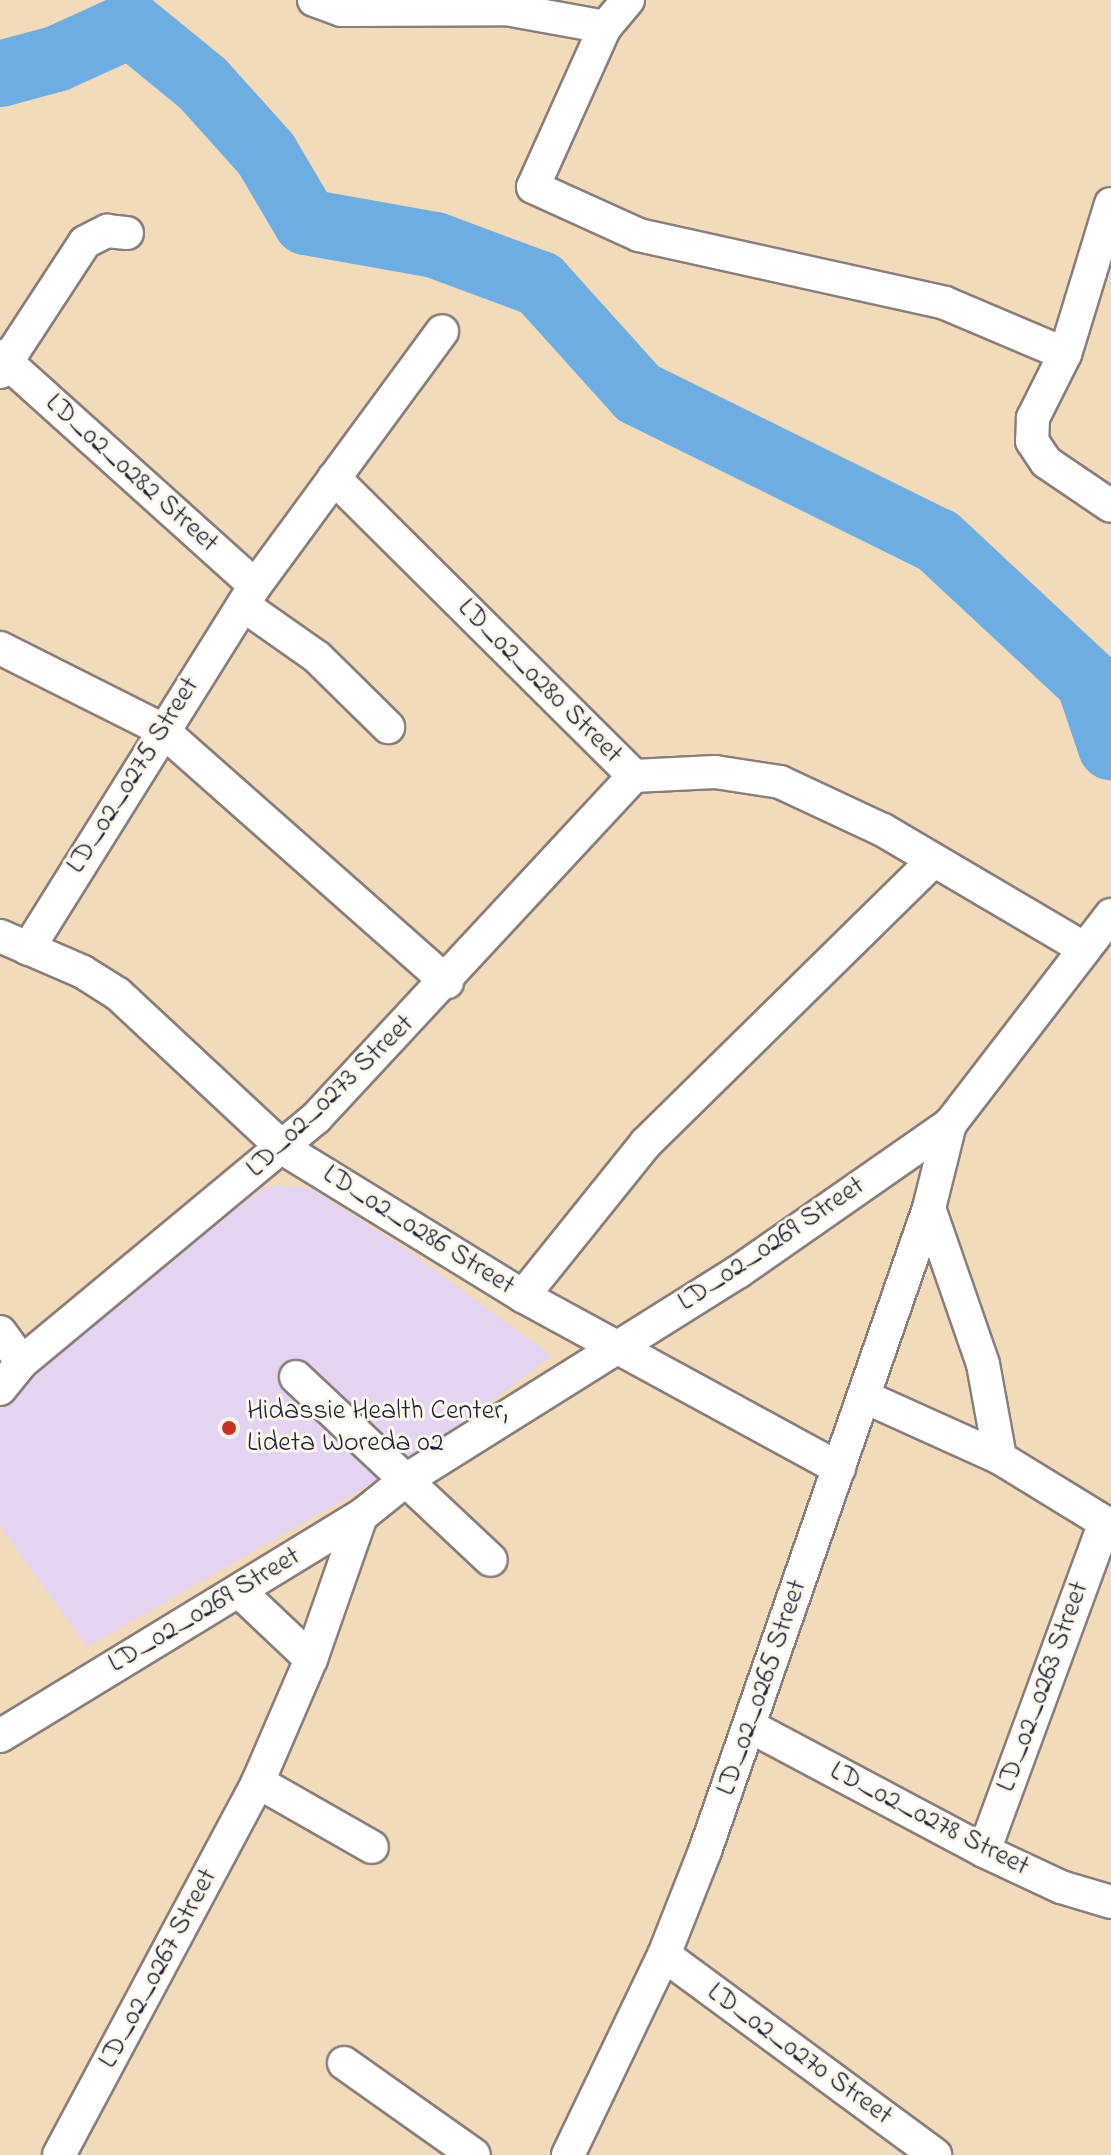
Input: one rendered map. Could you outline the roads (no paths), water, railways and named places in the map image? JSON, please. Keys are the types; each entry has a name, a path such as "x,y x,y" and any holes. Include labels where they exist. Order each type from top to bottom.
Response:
{"street":[{"path":"314,0 341,10 506,9 605,27"},
{"path":"628,0 605,27 533,187 639,235 945,303 1065,354"},
{"path":"1111,204 1065,354 1033,418 1032,441 1046,462 1111,506"},
{"name":"LD_02_0282 Street","path":"127,233 107,231 85,242 2,363 249,595"},
{"name":"LD_02_0275 Street","path":"14,943 249,595 442,331"},
{"name":"LD_02_0280 Street","path":"334,478 634,776 715,772 780,782 933,861 1083,948"},
{"path":"249,595 388,727"},
{"path":"0,648 161,729 447,982"},
{"name":"LD_02_0273 Street","path":"0,1389 22,1362 284,1149 447,982 634,776"},
{"path":"523,1296 646,1143 933,861"},
{"name":"LD_02_0269 Street","path":"0,1736 361,1516 406,1480 738,1272 950,1124 1111,915"},
{"name":"LD_02_0286 Street","path":"14,943 83,972 140,1011 284,1149 523,1296 839,1468"},
{"name":"LD_02_0265 Street","path":"568,2155 664,1955 751,1727 929,1208 950,1124"},
{"path":"929,1208 983,1364 1000,1458"},
{"path":"0,1332 22,1362"},
{"path":"296,1377 491,1560"},
{"path":"865,1397 1000,1458 1108,1524"},
{"name":"LD_02_0267 Street","path":"59,2155 258,1782 311,1659 361,1516"},
{"name":"LD_02_0263 Street","path":"984,1851 1108,1524"},
{"path":"239,1591 311,1659"},
{"name":"LD_02_0278 Street","path":"751,1727 984,1851 1061,1887 1111,1902"},
{"path":"258,1782 372,1847"},
{"name":"LD_02_0270 Street","path":"664,1955 935,2155"},
{"path":"344,2063 474,2155"}],"waterway":[{"path":"0,74 56,59 131,25 203,84 266,154 306,222 435,245 540,284 638,393 938,541 1089,682 1111,747"}],"place":[{"name":"Hidassie Health Center, Lideta Woreda 02","path":"229,1428"}]}
